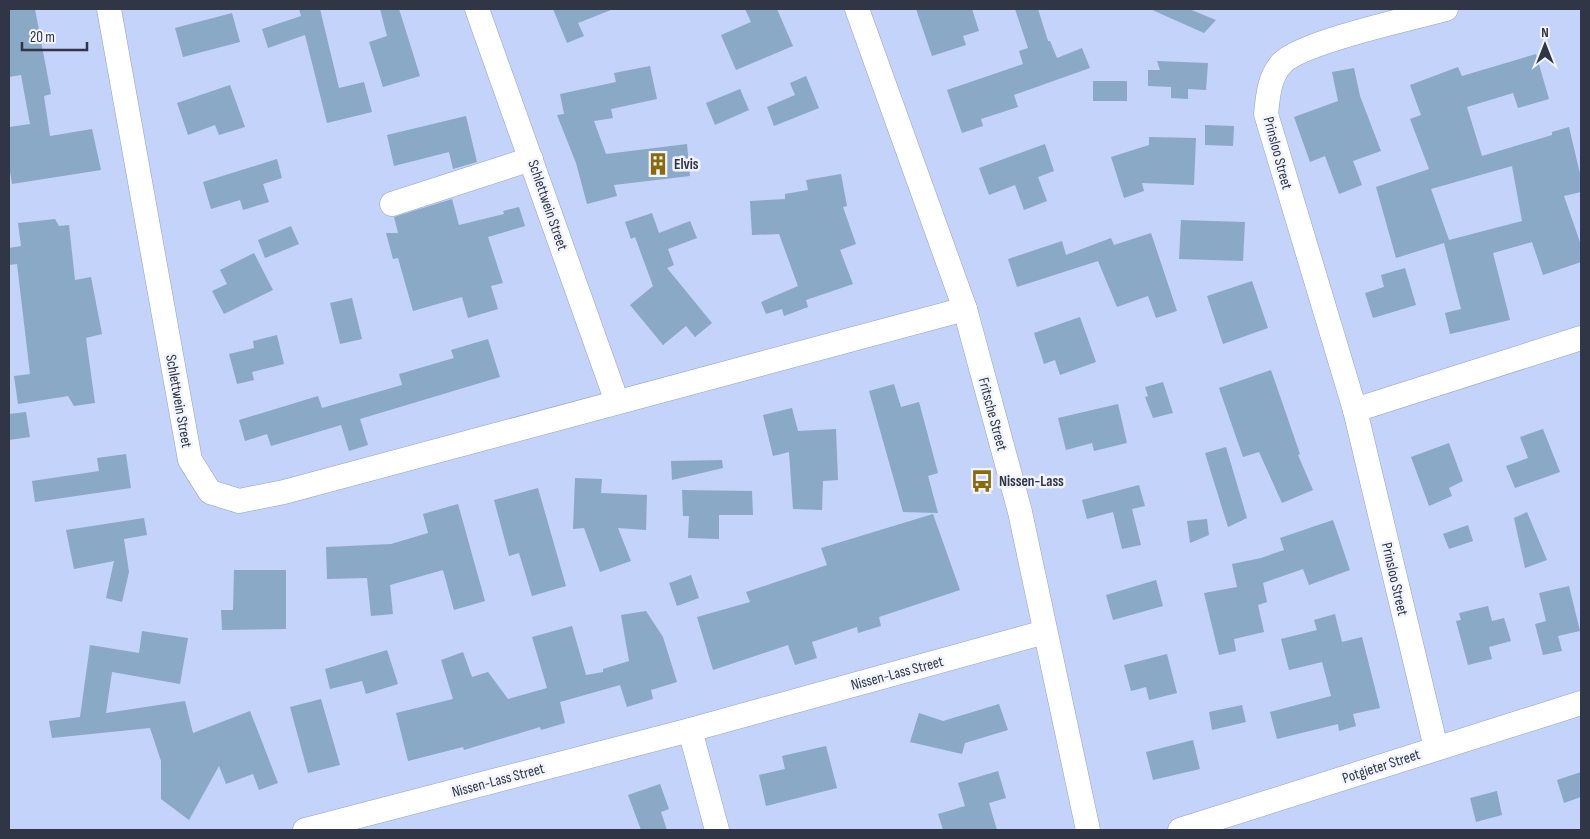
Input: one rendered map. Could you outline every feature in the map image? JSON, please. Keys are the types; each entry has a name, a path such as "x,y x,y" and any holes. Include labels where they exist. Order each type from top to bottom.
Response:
{"street":[{"name":"Schlettwein Street","path":"108,9 190,460 210,492 239,501 284,492 965,309"},
{"name":"Schlettwein Street","path":"477,9 617,402"},
{"name":"Fritsche Street","path":"857,9 965,309 1020,512 1088,830"},
{"name":"Prinsloo Street","path":"1436,748 1355,410 1266,114 1269,86 1282,63 1312,46 1446,9"},
{"path":"392,204 531,159"},
{"path":"1355,410 1581,338"},
{"name":"Nissen-Lass Street","path":"305,830 690,730 1045,632"},
{"name":"Potgieter Street","path":"1180,830 1581,703"},
{"path":"690,730 716,830"}],"building":[{"path":"9,9 35,9 51,94 44,96 50,136 92,129 101,170 12,184 9,165 9,127 30,124 21,75 9,77"},
{"path":"299,9 320,9 339,88 364,82 372,112 327,123 305,35 268,48 262,29 301,16"},
{"path":"380,9 399,9 420,76 383,87 369,42 387,36"},
{"path":"553,9 611,10 578,23 584,36 567,43"},
{"path":"745,9 777,9 793,46 736,70 721,35 751,22"},
{"path":"916,9 972,9 979,31 963,36 966,45 932,56"},
{"path":"1015,9 1038,9 1048,41 1050,41 1057,58 1082,48 1090,68 1014,95 1018,107 981,119 983,126 962,133 947,90 1023,64 1019,51 1028,48"},
{"path":"1150,9 1189,9 1216,20 1204,33"},
{"path":"232,13 240,42 183,57 175,28"},
{"path":"1536,54 1549,99 1518,108 1513,93 1467,107 1482,156 1552,135 1552,132 1569,127 1581,178 1581,192 1564,196 1581,245 1581,262 1543,275 1532,242 1493,253 1510,320 1450,334 1445,313 1461,309 1444,243 1396,258 1376,187 1429,169 1410,119 1421,115 1410,85 1458,67 1462,76","holes":["1512,166 1522,221 1449,240 1431,189"]},
{"path":"1157,61 1208,63 1206,90 1188,89 1188,99 1171,98 1171,87 1148,86 1148,70 1160,70"},
{"path":"650,66 657,99 611,109 613,118 594,121 606,154 687,144 690,176 614,185 617,196 587,204 576,163 557,115 564,114 560,94 616,82 614,73"},
{"path":"1354,68 1360,96 1381,151 1353,161 1362,185 1339,194 1325,156 1310,162 1294,117 1338,101 1332,72"},
{"path":"806,76 819,108 774,126 767,107 795,95 790,83"},
{"path":"1093,81 1127,81 1127,101 1093,101"},
{"path":"230,85 245,127 219,135 215,125 188,135 177,103"},
{"path":"740,89 749,110 715,125 706,103"},
{"path":"466,116 477,162 453,169 449,152 394,166 387,135"},
{"path":"1205,125 1234,126 1233,146 1205,145"},
{"path":"1149,137 1196,138 1194,185 1142,183 1144,191 1124,198 1111,157 1149,145"},
{"path":"1045,144 1054,171 1038,177 1047,201 1024,210 1015,185 989,195 979,168"},
{"path":"277,159 282,178 263,184 269,202 243,210 240,200 211,209 203,182"},
{"path":"841,174 847,206 843,207 856,244 840,250 853,284 806,300 808,307 784,316 782,309 766,314 761,302 798,286 779,234 752,235 750,201 785,199 785,194 808,190 806,180"},
{"path":"452,199 459,225 504,214 503,211 519,207 525,226 488,237 503,283 491,286 498,309 468,318 462,297 413,311 398,258 393,259 386,233 398,233 394,217"},
{"path":"652,213 659,233 690,221 697,238 668,249 674,265 667,268 712,323 695,337 686,326 663,345 630,305 653,286 635,237 631,239 625,222"},
{"path":"55,219 59,226 69,225 75,280 91,277 102,334 86,338 95,403 74,406 68,396 18,404 14,376 30,374 17,264 9,265 9,248 21,246 18,223"},
{"path":"1181,220 1245,222 1243,261 1179,259"},
{"path":"291,226 299,244 265,258 258,240"},
{"path":"1151,233 1177,311 1156,318 1148,296 1117,307 1098,261 1017,287 1008,259 1062,241 1066,255 1111,238 1114,245"},
{"path":"254,253 273,290 224,314 212,291 227,284 220,270"},
{"path":"1405,268 1416,305 1373,318 1365,293 1384,287 1381,275"},
{"path":"1252,281 1268,328 1223,344 1207,296"},
{"path":"352,298 362,339 340,344 330,303"},
{"path":"1080,317 1096,362 1060,375 1055,360 1044,364 1034,333"},
{"path":"277,335 284,364 252,372 254,380 237,384 229,354 254,348 253,341"},
{"path":"488,339 500,377 360,419 368,445 349,451 341,425 271,446 267,434 245,441 239,420 318,396 322,408 402,385 399,374 454,358 451,350"},
{"path":"1271,370 1300,454 1298,455 1313,490 1282,503 1259,452 1243,457 1219,388"},
{"path":"1163,382 1173,413 1153,418 1145,397 1148,396 1145,387"},
{"path":"894,384 901,407 919,402 938,473 928,476 938,513 903,512 869,391"},
{"path":"1118,404 1127,443 1094,451 1092,443 1066,450 1058,418"},
{"path":"792,408 798,431 836,429 838,480 823,481 822,510 793,509 789,452 773,456 763,415"},
{"path":"26,412 30,437 9,440 9,414"},
{"path":"1543,429 1560,472 1515,488 1506,466 1528,458 1520,437"},
{"path":"1449,443 1463,481 1449,488 1452,496 1429,506 1411,457"},
{"path":"1226,447 1247,518 1228,527 1205,453"},
{"path":"126,454 131,488 35,502 32,481 99,471 97,458"},
{"path":"722,460 723,468 672,480 671,461"},
{"path":"575,478 602,479 601,493 647,495 646,530 618,528 631,561 600,572 584,528 573,529"},
{"path":"1139,485 1145,506 1132,509 1141,545 1122,549 1113,512 1087,519 1082,500"},
{"path":"538,488 566,586 532,596 519,553 509,556 494,500"},
{"path":"682,490 752,491 753,515 719,515 719,539 688,538 689,516 683,516"},
{"path":"458,504 485,601 454,610 443,570 390,585 393,614 371,616 367,578 327,579 326,547 391,544 428,533 423,514"},
{"path":"1527,512 1547,560 1525,568 1514,518"},
{"path":"933,514 960,590 879,617 881,626 858,633 857,627 812,642 817,658 795,665 788,645 713,670 697,617 750,602 746,592 827,565 821,548"},
{"path":"144,518 147,535 124,539 129,572 122,602 106,598 114,561 74,569 66,530"},
{"path":"1207,519 1209,535 1190,543 1187,521"},
{"path":"1333,520 1350,570 1309,585 1303,569 1263,583 1267,602 1258,605 1264,632 1234,639 1236,651 1219,655 1204,593 1237,587 1232,564 1261,558 1284,550 1280,538"},
{"path":"1468,525 1473,541 1449,549 1443,534"},
{"path":"234,570 286,570 286,629 222,630 221,610 233,610"},
{"path":"691,575 699,598 677,606 669,583"},
{"path":"1156,580 1163,606 1113,620 1106,595"},
{"path":"1569,586 1580,631 1558,636 1562,651 1543,655 1535,624 1546,621 1539,593"},
{"path":"1488,606 1492,621 1504,618 1511,641 1489,647 1492,659 1468,665 1456,621 1461,620 1459,613"},
{"path":"646,611 663,637 677,682 651,690 653,699 627,707 620,685 560,702 565,723 541,730 540,727 464,750 463,747 408,761 396,713 453,699 441,660 463,652 472,677 488,672 508,699 547,688 532,637 572,626 586,675 603,672 603,669 629,661 621,615"},
{"path":"1335,614 1342,642 1362,637 1380,708 1353,714 1356,726 1339,731 1338,724 1277,739 1270,712 1331,696 1322,662 1289,670 1281,639 1317,630 1314,620"},
{"path":"142,631 188,638 180,684 112,672 106,713 185,701 193,733 250,711 278,783 259,790 253,774 226,784 219,766 189,820 161,799 161,761 150,728 52,738 49,721 80,717 90,645 139,653"},
{"path":"387,650 398,684 366,694 362,681 330,689 325,669"},
{"path":"1167,654 1177,693 1149,700 1146,687 1131,691 1124,665"},
{"path":"321,699 340,765 308,773 290,707"},
{"path":"999,704 1008,730 965,743 962,754 910,742 919,713 943,721"},
{"path":"1242,705 1246,722 1212,730 1209,712"},
{"path":"1193,740 1200,769 1153,780 1146,752"},
{"path":"826,746 837,788 766,806 759,775 785,769 782,756"},
{"path":"998,771 1006,798 989,803 997,830 943,830 938,814 965,806 958,783"},
{"path":"1581,772 1581,797 1564,803 1557,780"},
{"path":"660,784 669,809 661,812 667,830 641,830 628,795"},
{"path":"1497,791 1502,815 1476,822 1470,798"}],"place":[{"name":"Elvis","path":"658,164"},
{"name":"Nissen-Lass","path":"982,481"}]}
